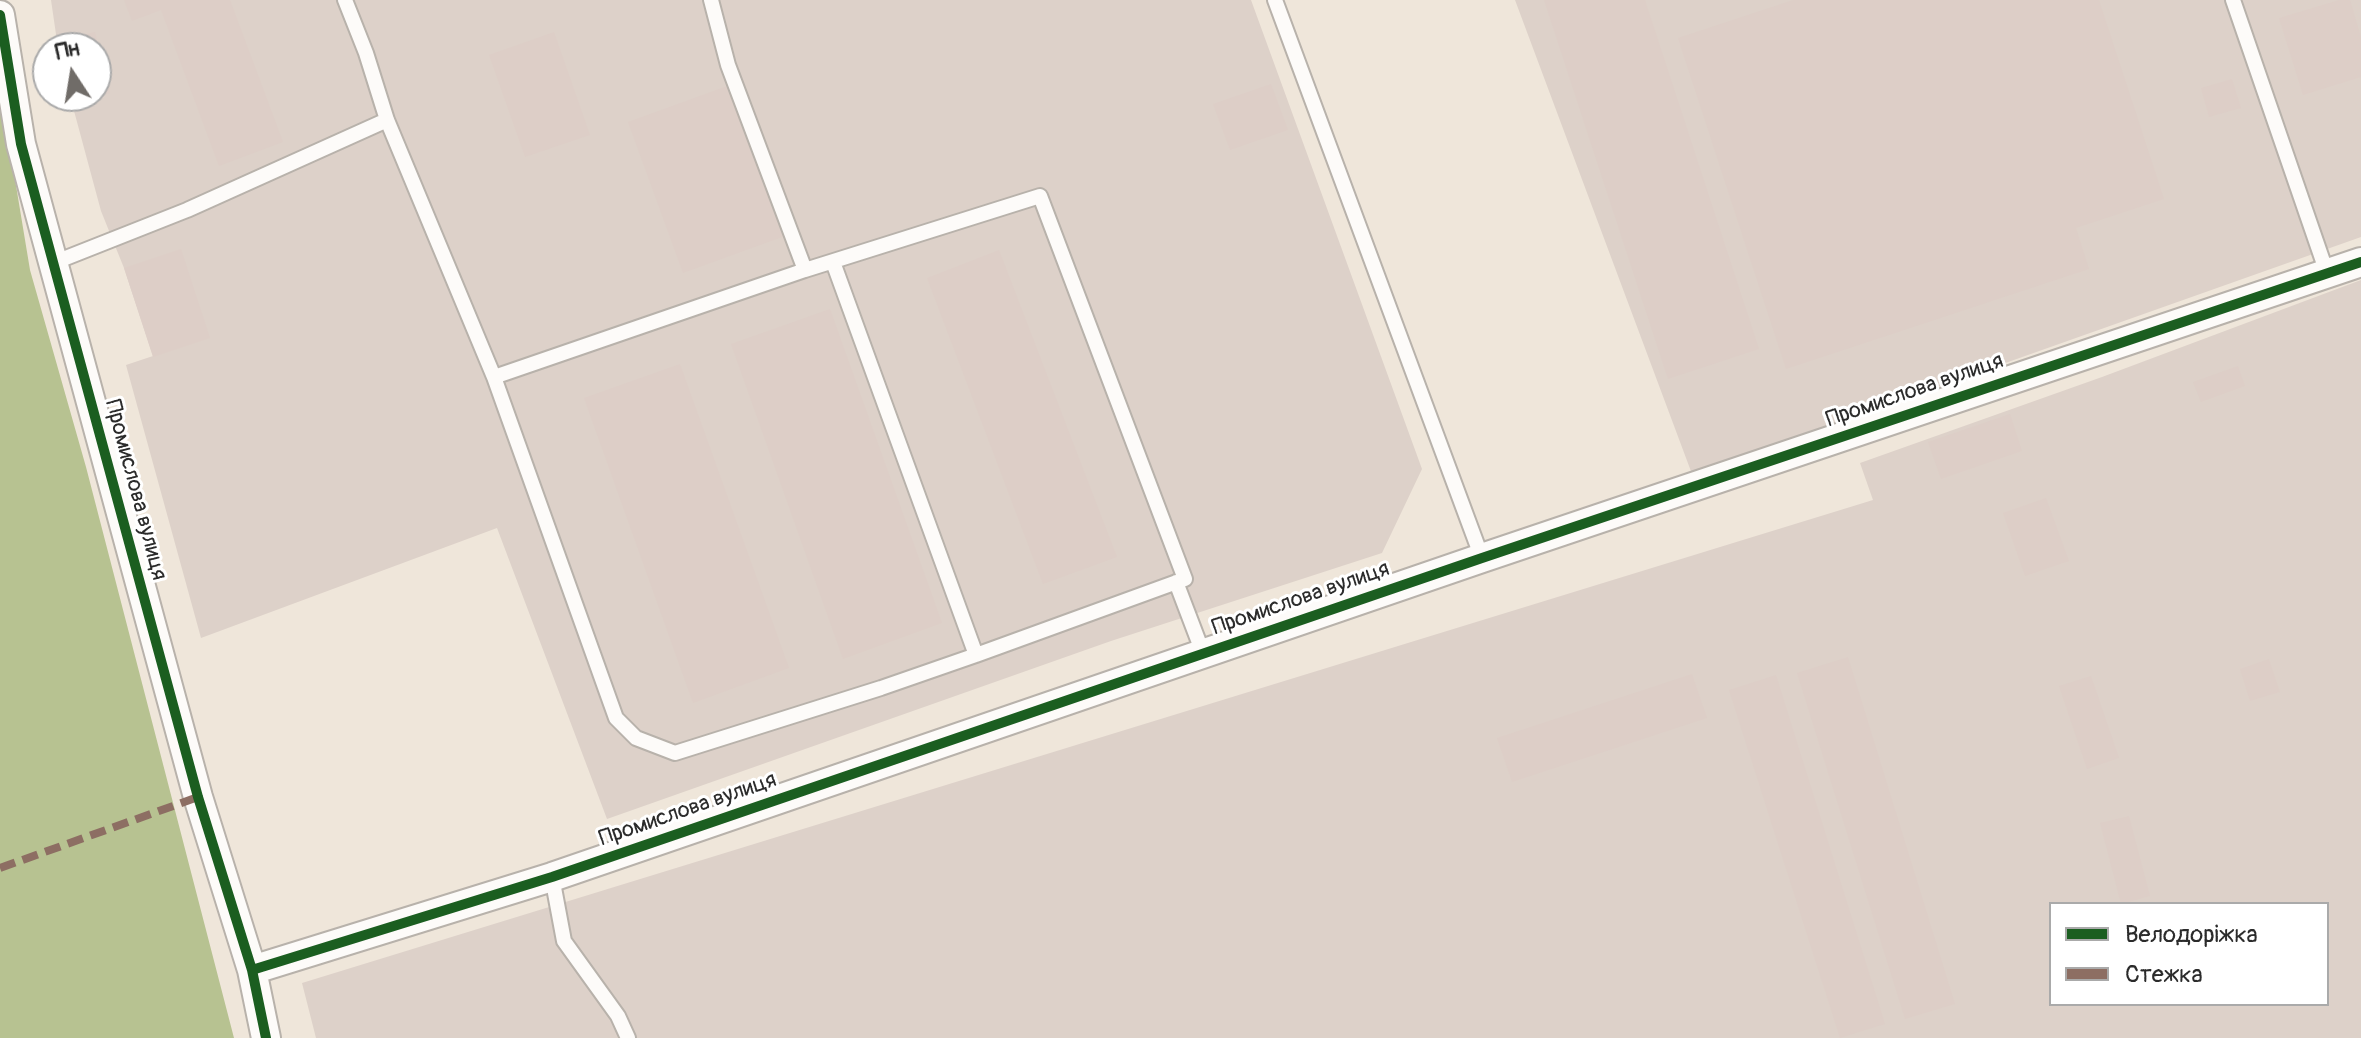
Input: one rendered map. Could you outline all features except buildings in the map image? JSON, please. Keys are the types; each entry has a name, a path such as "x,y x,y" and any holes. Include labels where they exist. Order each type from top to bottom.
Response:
{"street":[{"name":"Промислова вулиця","path":"0,15 21,144 198,797 252,970 266,1038"},
{"name":"Промислова вулиця","path":"252,970 552,877 1482,558 2361,262"}],"lane":[{"path":"345,0 387,120 494,377 616,718 636,738 675,753 881,688 1185,579 1040,196 805,270 494,377"},
{"path":"711,0 728,65 805,270"},
{"path":"1275,0 1482,558"},
{"path":"2233,0 2327,273"},
{"path":"53,263 187,210 387,120"},
{"path":"833,262 976,655"},
{"path":"1176,582 1203,653"},
{"path":"552,877 564,941 618,1016 628,1038"}],"shaded area":[{"path":"51,0 1251,0 1422,469 1382,553 1111,641 607,819 497,528 201,638 126,365 153,356 124,268 101,211 74,112 112,112 112,32 56,32"},
{"path":"1515,0 2361,0 2361,237 1692,474"},
{"path":"2361,280 2361,1038 316,1038 302,983 1873,500 1860,463"}],"green space":[{"path":"0,89 30,270 86,467 234,1038 0,1038"}],"marked path":[{"path":"0,868 198,797"}],"cycle path":[{"path":"0,15 21,144 198,797 252,970 266,1038"},
{"path":"252,970 552,877 1482,558 2361,262"}]}
